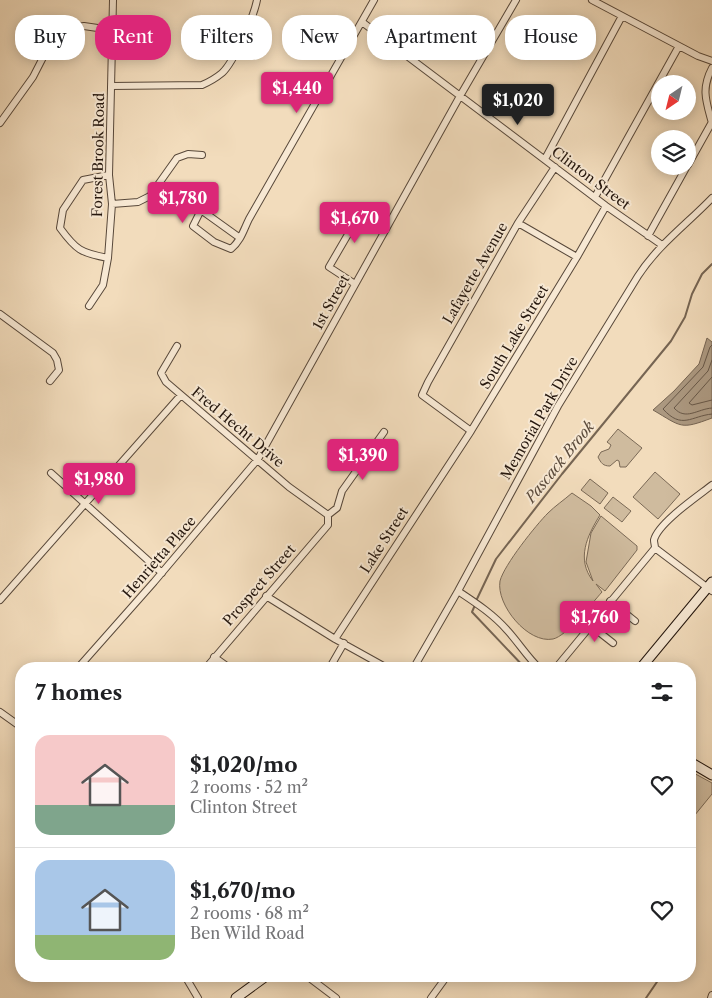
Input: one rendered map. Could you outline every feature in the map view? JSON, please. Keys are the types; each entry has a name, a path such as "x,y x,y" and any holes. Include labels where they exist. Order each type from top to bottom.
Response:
{"main road":[{"path":"646,662 710,587"},
{"path":"696,766 712,775"},
{"path":"236,998 258,982"}],"street":[{"name":"Forest Brook Road","path":"112,15 113,0"},
{"path":"111,86 202,86 211,82 224,72 233,59 256,9 257,0"},
{"path":"240,238 201,210 193,226 214,242 231,249 240,238 374,0"},
{"name":"1st Street","path":"258,459 388,224 516,0"},
{"path":"592,0 679,46 712,61"},
{"path":"545,159 622,16"},
{"name":"Clinton Street","path":"362,22 662,246"},
{"path":"0,123 33,77 53,38 66,29 84,26 95,28"},
{"path":"595,197 679,46"},
{"name":"Forest Brook Road","path":"90,306 103,285 108,258 112,204 109,176 111,60"},
{"path":"696,151 712,123 705,94 705,85 712,68"},
{"path":"112,204 138,202 150,196 177,158 188,154 202,155"},
{"name":"Lafayette Avenue","path":"471,431 422,395 518,223 555,167"},
{"path":"648,236 682,175"},
{"path":"108,258 85,254 72,244 60,228 63,210 83,180 109,176"},
{"name":"Memorial Park Drive","path":"417,662 458,591 558,406 649,258 712,198"},
{"path":"518,223 577,257 606,206"},
{"path":"355,284 329,267 361,212 370,212 388,224"},
{"name":"South Lake Street","path":"471,431 577,257"},
{"path":"0,314 53,352 59,370 50,381"},
{"name":"Fred Hecht Drive","path":"178,346 162,373 166,382 289,487 328,515"},
{"path":"0,600 181,395"},
{"name":"Lake Street","path":"335,639 471,431"},
{"name":"Prospect Street","path":"210,662 328,525 328,515 338,508 342,492 384,432"},
{"name":"Henrietta Place","path":"83,662 162,573 258,459"},
{"path":"50,473 162,573"},
{"path":"561,662 655,548 654,539 664,524 686,504 712,485"},
{"path":"655,548 710,587"},
{"path":"458,591 481,606 509,632 533,662"},
{"path":"266,596 335,639 377,662"},
{"path":"610,600 635,621"},
{"path":"590,625 613,643"},
{"path":"333,662 344,643"},
{"path":"214,657 221,662"},
{"path":"0,712 15,722"},
{"path":"189,982 198,998"},
{"path":"315,982 336,998"},
{"path":"431,998 443,982"}],"shaded area":[{"path":"618,429 642,448 626,467 620,467 617,460 610,466 606,465 598,457 601,452 609,449 611,445 607,442"},
{"path":"655,472 680,494 658,519 633,497"},
{"path":"590,479 608,493 600,504 581,490"},
{"path":"572,493 591,506 600,515 591,531 584,556 588,573 593,581 586,562 591,533 601,516 637,546 637,550 605,591 596,584 602,592 572,626 559,637 543,639 524,629 508,611 500,591 500,581 508,565 536,526 551,510"},
{"path":"613,497 631,511 622,522 604,508"},
{"path":"696,774 712,783 712,794 696,814"}],"water":[{"path":"707,338 712,342 712,418 693,424 681,425 653,410 699,364"}],"waterway":[{"name":"Pascack Brook","path":"476,601 496,559 562,474 671,341 685,317 692,294 702,274 712,264"},
{"name":"Pascack Brook","path":"475,605 472,612 519,662"},
{"name":"Pascack Brook","path":"646,998 657,982"}]}
